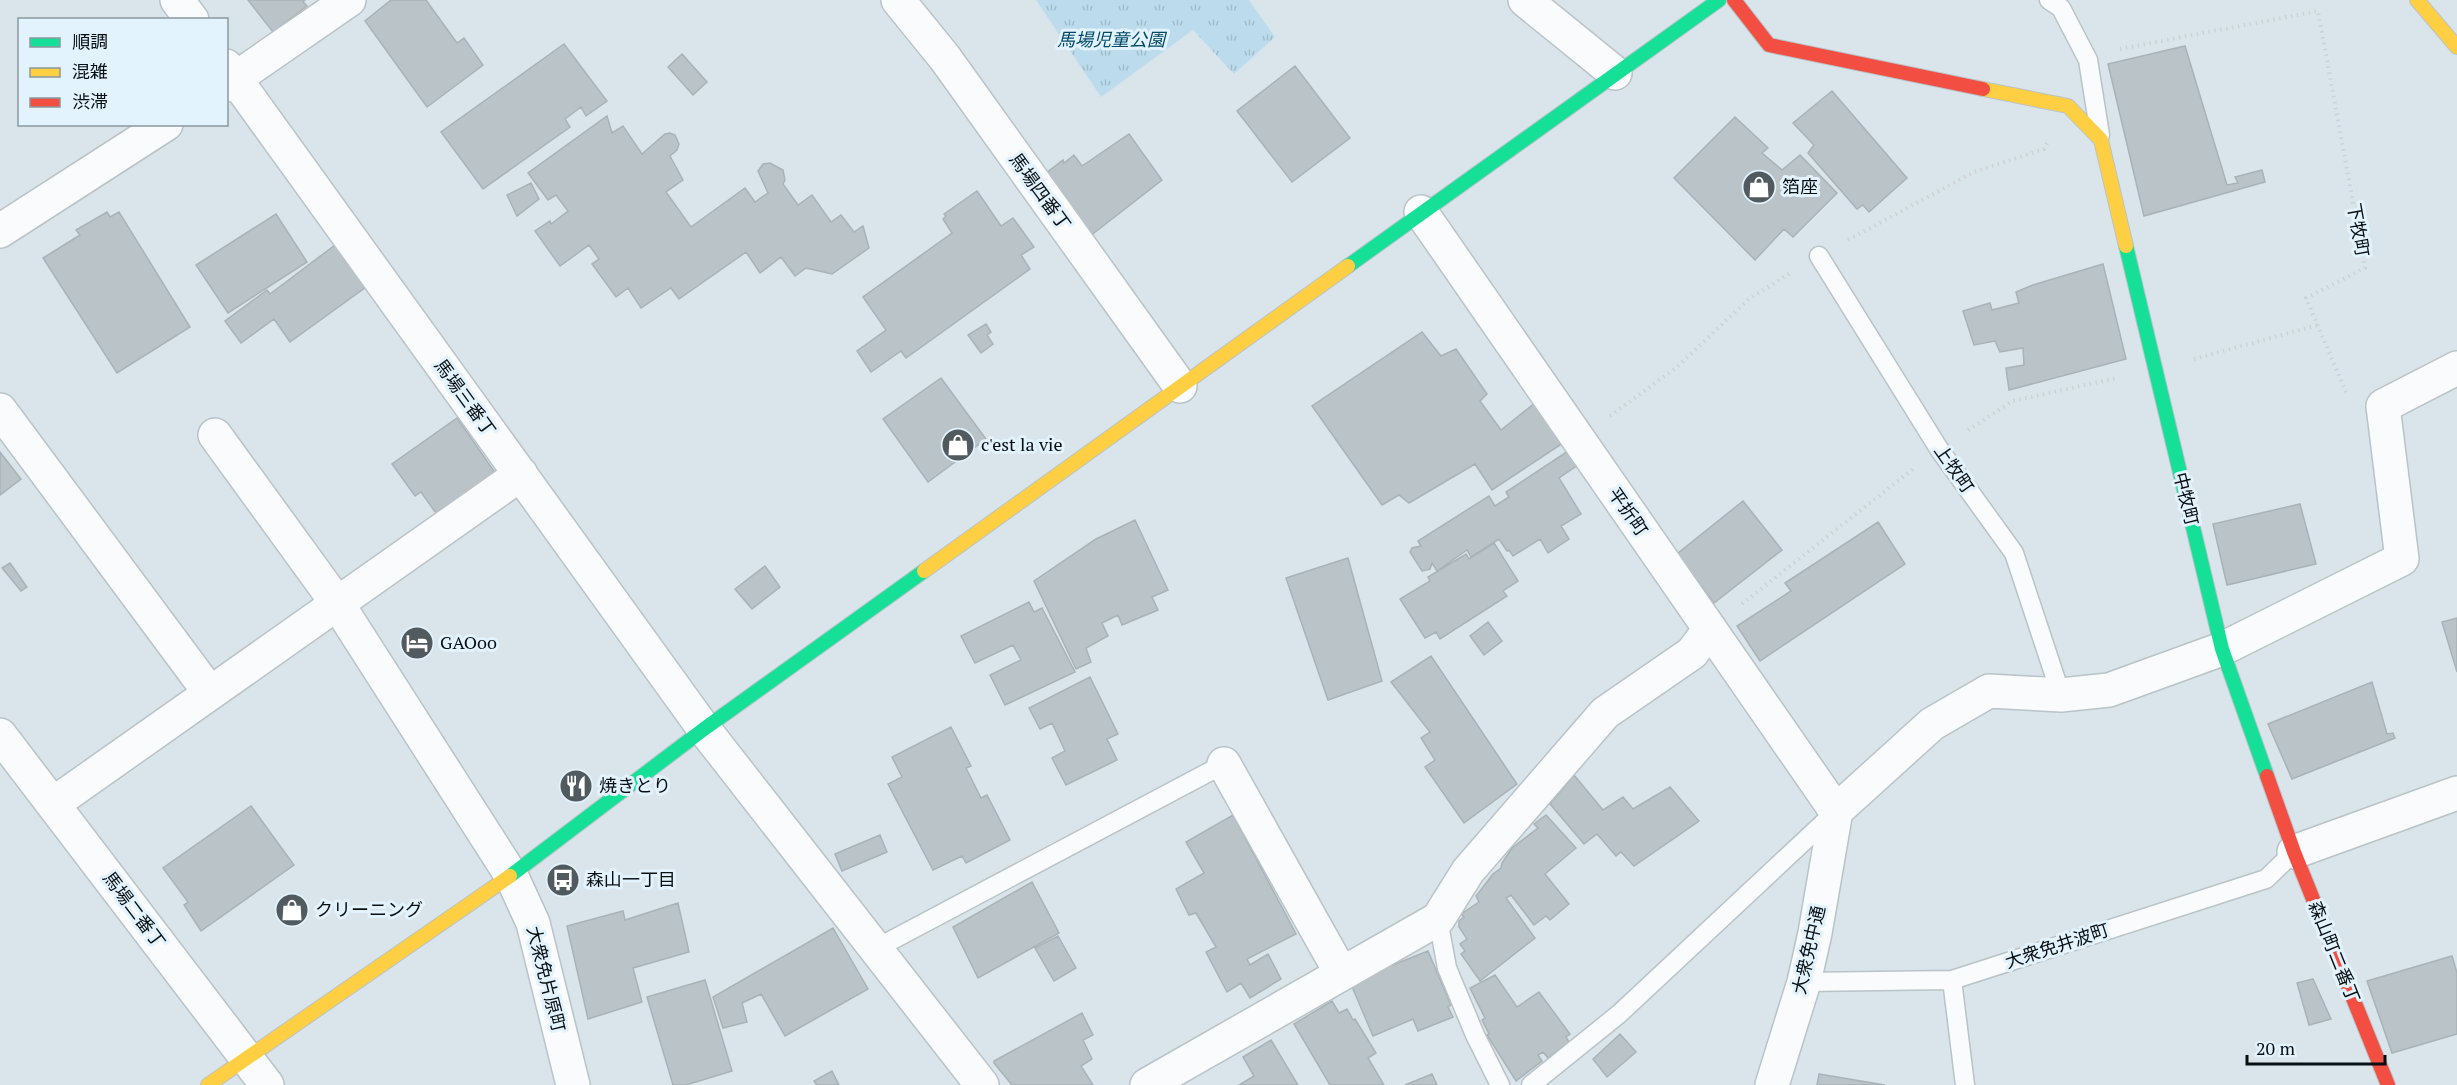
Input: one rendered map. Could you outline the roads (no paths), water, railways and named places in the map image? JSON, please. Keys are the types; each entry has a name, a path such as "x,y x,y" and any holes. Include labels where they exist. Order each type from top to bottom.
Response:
{"street":[{"path":"177,0 190,18"},
{"path":"230,77 349,0"},
{"name":"馬場四番丁","path":"897,0 945,58 1180,386"},
{"path":"208,1085 511,875 704,729 1719,0"},
{"path":"1734,0 1769,45 2068,106 2101,140"},
{"path":"2419,0 2457,47"},
{"path":"1547,6 1615,74"},
{"name":"馬場三番丁","path":"230,77 704,729 982,1085"},
{"path":"0,231 163,126"},
{"name":"中牧町","path":"2101,140 2222,649 2294,852"},
{"name":"平折町","path":"1421,213 1836,812"},
{"path":"1836,812 1932,724 1989,691 2061,695 2109,690 2222,649 2402,559 2383,406 2457,368"},
{"path":"0,410 210,693"},
{"name":"大衆免片原町","path":"215,435 337,603 511,875 533,923 573,1085"},
{"path":"52,804 520,474"},
{"path":"1147,1085 1438,919 1468,871 1605,713 1692,653 1710,629"},
{"name":"馬場二番丁","path":"0,735 267,1085"},
{"path":"1224,764 1341,973"},
{"path":"2294,852 2457,793"},
{"name":"大衆免中通","path":"1772,1085 1804,982 1836,812"},
{"name":"森山町二番丁","path":"2294,852 2388,1085"}],"lane":[{"path":"2049,0 2061,8 2088,60 2101,140"},
{"name":"上牧町","path":"1819,255 1939,449 2014,553 2061,695"},
{"path":"877,948 1224,764"},
{"path":"1531,1085 1619,1014 1836,812"},
{"name":"大衆免井波町","path":"1804,982 1952,980 2266,879 2294,852"},
{"path":"1438,919 1447,968 1475,1035 1500,1085"},
{"path":"1952,980 1965,1085"}],"place":[{"name":"箔座","path":"1759,187"},
{"name":"c'est la vie","path":"958,445"},
{"name":"GAOoo","path":"417,643"},
{"name":"焼きとり","path":"576,786"},
{"name":"森山一丁目","path":"563,880"},
{"name":"クリーニング","path":"292,910"}],"park label":[{"name":"馬場児童公園","path":"1111,40"}]}
